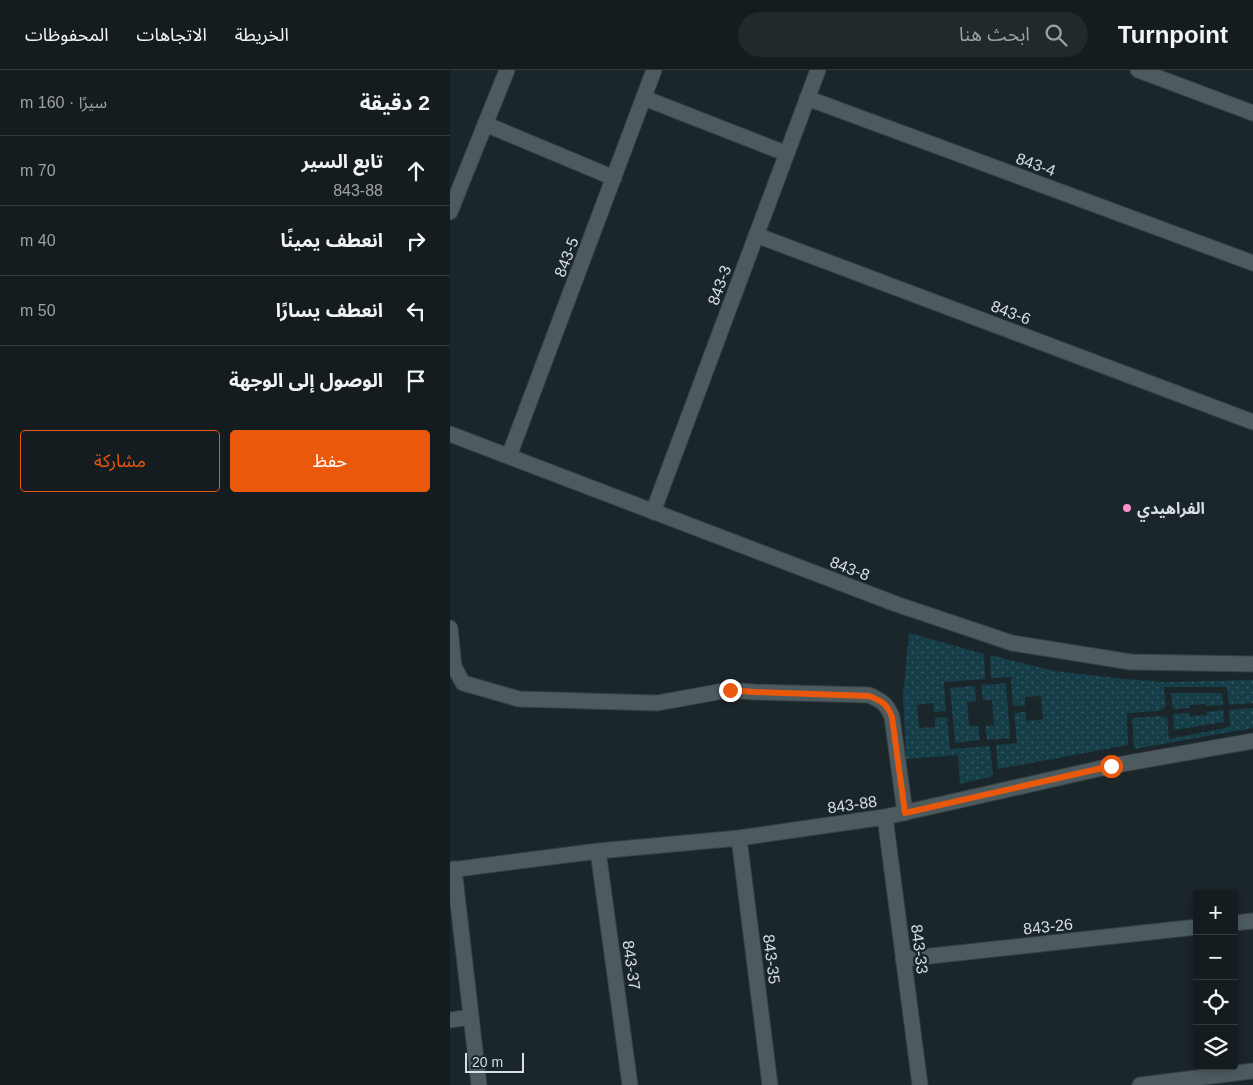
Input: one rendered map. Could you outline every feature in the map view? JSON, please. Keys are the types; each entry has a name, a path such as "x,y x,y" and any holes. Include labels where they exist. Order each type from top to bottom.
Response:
{"street":[{"path":"450,212 507,70"},
{"name":"843-5","path":"508,456 654,70"},
{"name":"843-3","path":"653,512 785,153 818,70"},
{"path":"1138,70 1253,113"},
{"path":"644,98 785,153"},
{"name":"843-4","path":"807,98 1253,263"},
{"path":"485,124 614,178"},
{"name":"843-6","path":"756,235 1253,422"},
{"name":"843-8","path":"450,434 896,604 1012,643 1131,662 1253,664"},
{"path":"450,628 454,667 463,683 519,699 657,703 730,690 869,696 883,702 888,707 892,717 905,813"},
{"name":"843-88","path":"452,869 598,850 739,838 885,817 1111,766 1253,741"},
{"name":"843-33","path":"885,817 920,1085"},
{"name":"843-35","path":"739,838 770,1085"},
{"name":"843-37","path":"598,850 630,1085"},
{"path":"452,869 479,1085"},
{"path":"1238,923 1253,921"},
{"name":"843-26","path":"904,959 1193,927"},
{"path":"450,1020 471,1017"},
{"path":"1140,1085 1253,1071"}],"shaded area":[{"path":"909,633 984,654 985,679 944,682 946,711 934,712 933,703 917,705 919,728 935,727 935,718 947,717 950,749 990,746 993,776 960,784 958,755 906,759 903,696"},
{"path":"990,655 1055,671 1126,679 1163,682 1253,680 1253,703 1229,705 1227,687 1164,687 1166,707 1158,711 1127,713 1128,745 998,769 996,745 1017,743 1014,713 1026,712 1026,721 1043,719 1041,696 1025,697 1025,706 1013,706 1011,677 991,678"},
{"path":"1006,683 1010,738 987,740 985,726 994,725 992,700 983,700 981,685"},
{"path":"975,686 976,701 967,702 969,726 978,726 980,740 955,743 950,688"},
{"path":"1171,693 1222,693 1223,705 1189,705 1189,708 1173,709"},
{"path":"1253,708 1253,728 1134,749 1132,718 1159,716 1167,718 1169,739 1230,727 1229,710"},
{"path":"1223,710 1224,722 1174,730 1173,714 1207,715 1207,712"}],"place":[{"name":"الفراهيدي","path":"1127,508"}],"route":[{"path":"730,690 869,696 883,702 888,707 892,717 905,813 1111,766"}]}
